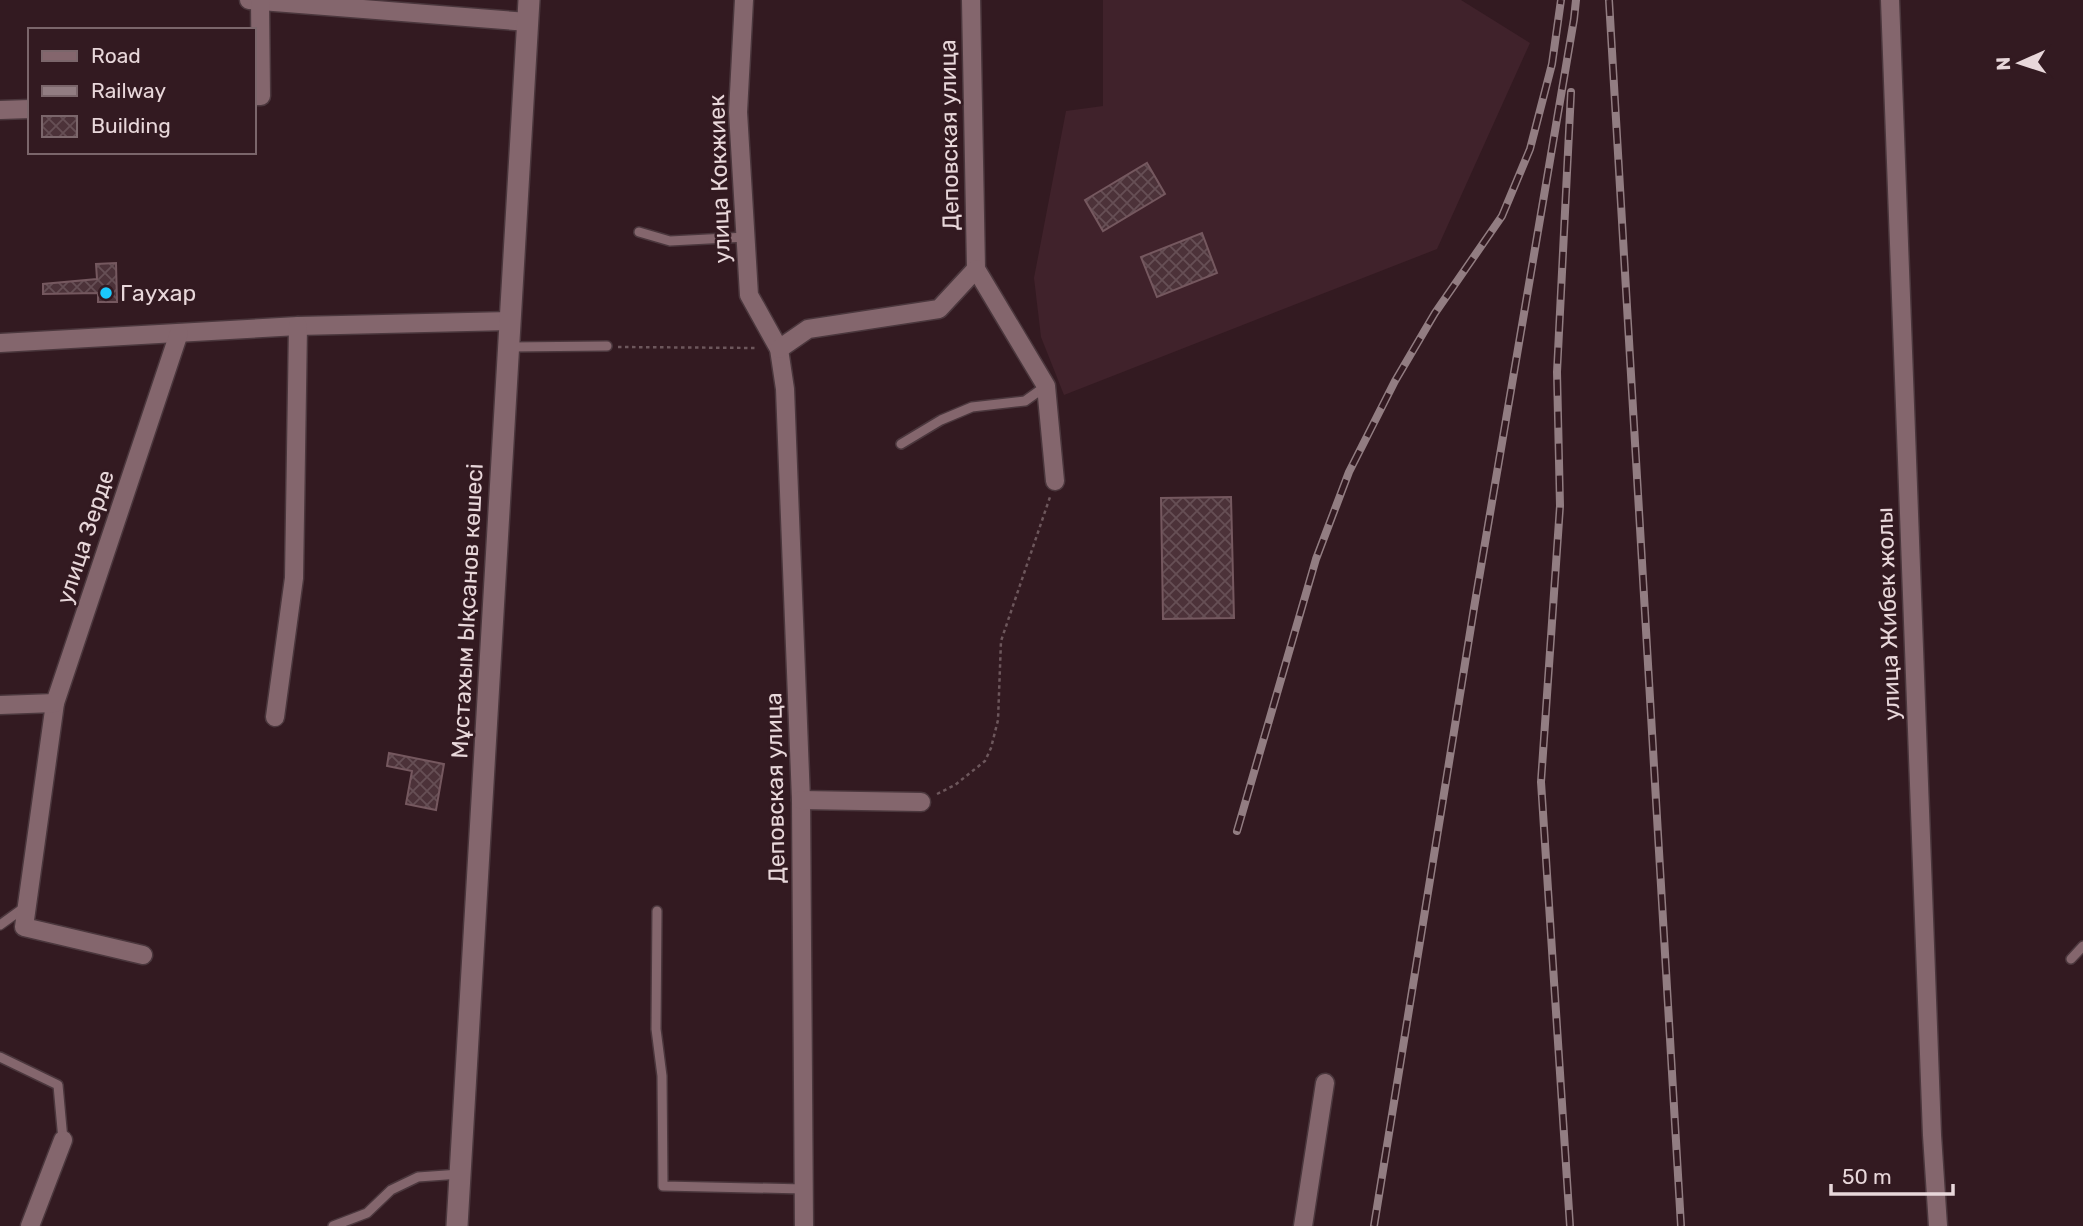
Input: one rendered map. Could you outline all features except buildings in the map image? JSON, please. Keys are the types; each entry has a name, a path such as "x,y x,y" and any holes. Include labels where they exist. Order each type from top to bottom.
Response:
{"main road":[{"name":"Мұстахым Ықсанов көшесі","path":"457,1226 529,0"}],"street":[{"name":"улица Кокжиек","path":"744,0 738,112 749,295 779,348"},
{"name":"Деповская улица","path":"971,0 976,269"},
{"name":"улица Жибек жолы","path":"1890,0 1932,1135 1938,1226"},
{"path":"256,96 261,96 255,1 527,22"},
{"path":"0,110 28,109"},
{"path":"779,348 808,329 939,309 976,269 1046,386 1055,481"},
{"path":"0,343 298,326 510,321"},
{"path":"275,717 294,578 298,326"},
{"name":"улица Зерде","path":"27,906 55,703 179,333"},
{"name":"Деповская улица","path":"779,348 785,389 801,800 804,1226"},
{"path":"0,705 55,703"},
{"path":"801,800 921,802"},
{"path":"27,906 24,927 143,955"},
{"path":"1303,1226 1325,1083"},
{"path":"30,1226 63,1140"}],"lane":[{"path":"639,232 670,242 746,237"},
{"path":"510,347 607,346"},
{"path":"901,444 941,420 972,407 1025,401 1046,386"},
{"path":"0,925 27,906"},
{"path":"657,911 656,1029 662,1076 663,1186 804,1189"},
{"path":"2071,959 2083,946"},
{"path":"0,1057 58,1085 63,1140"},
{"path":"333,1226 367,1213 391,1190 418,1177 460,1174"}],"path":[{"path":"607,346 779,348"},
{"path":"921,802 955,785 985,761 991,748 998,720 1001,641 1055,481"}],"shaded area":[{"path":"1103,0 1461,0 1530,43 1437,249 1064,395 1041,337 1034,278 1066,111 1103,106"}],"railway":[{"path":"1237,831 1316,559 1349,472 1395,381 1435,313 1502,216 1530,149 1552,64 1561,0"},
{"path":"1374,1226 1576,0"},
{"path":"1609,0 1681,1226"},
{"path":"1570,1226 1541,782 1560,506 1557,372 1571,92"}],"place":[{"name":"Гаухар","path":"106,293"}]}
